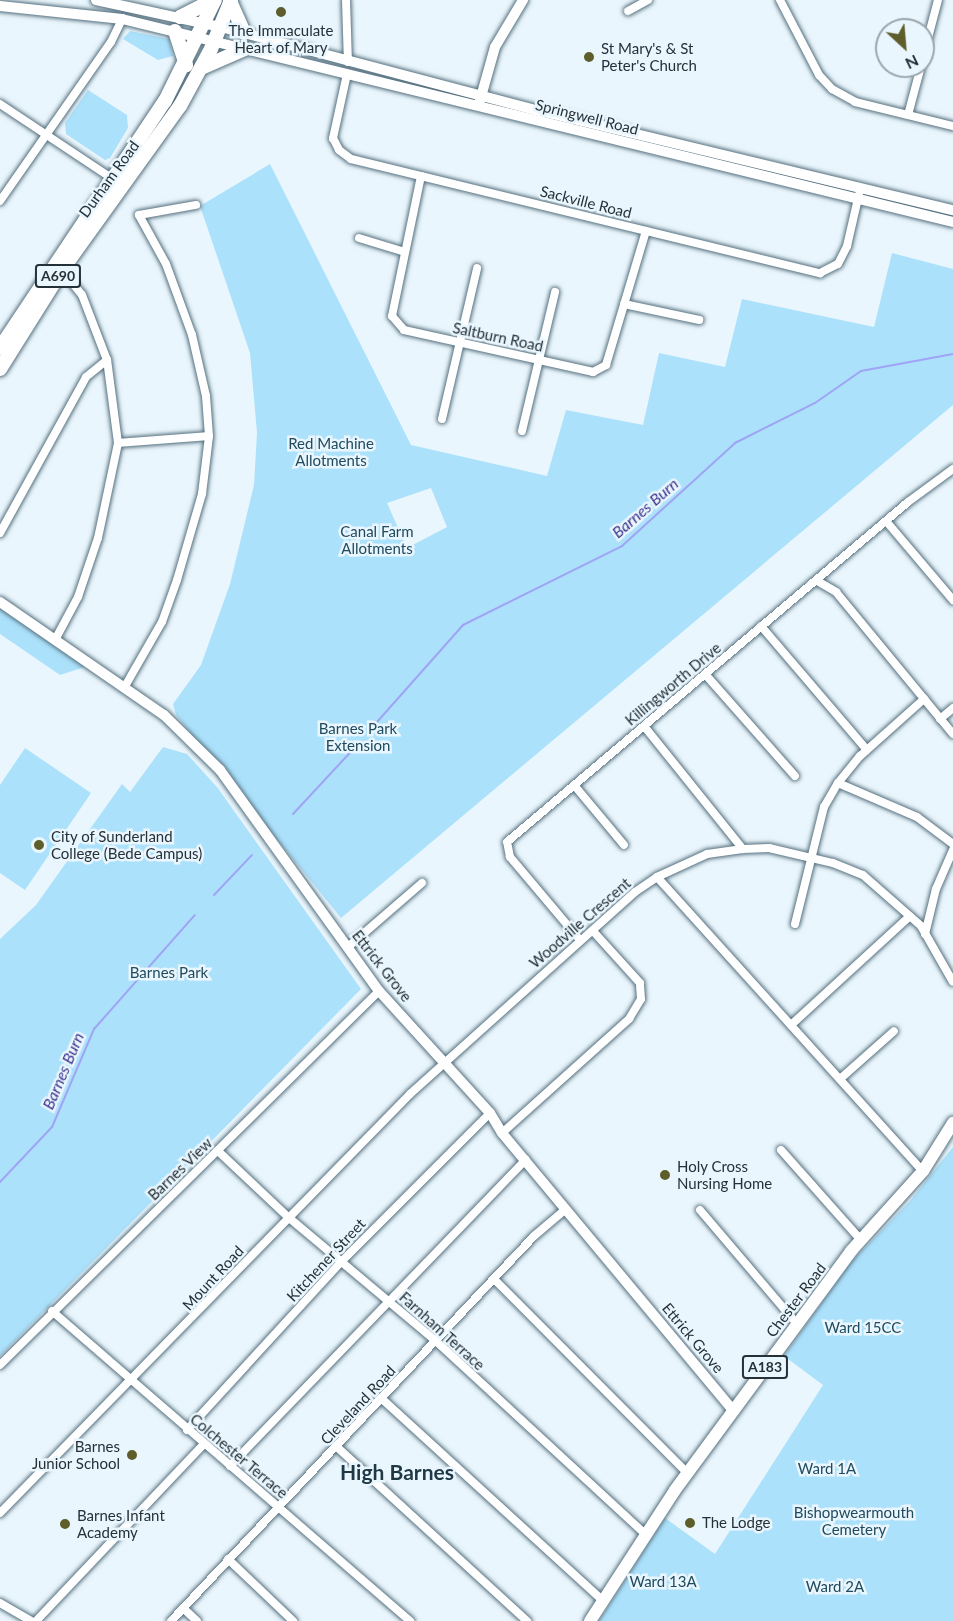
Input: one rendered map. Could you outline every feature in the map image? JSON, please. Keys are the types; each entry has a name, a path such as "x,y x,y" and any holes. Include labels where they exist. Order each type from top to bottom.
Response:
{"highway":[{"path":"186,65 178,24 214,0"},
{"name":"Durham Road","path":"0,369 119,183 186,65 214,0"},
{"path":"230,0 244,33"},
{"name":"Durham Road","path":"0,348 201,68 230,0"},
{"path":"201,68 245,49"}],"main road":[{"path":"96,0 178,24"},
{"path":"480,101 495,47 523,0"},
{"path":"0,6 178,24"},
{"name":"Springwell Road","path":"178,24 205,24 244,33 480,101"},
{"name":"Springwell Road","path":"178,24 199,37 245,49 347,74 480,101 859,194 953,222"},
{"name":"Springwell Road","path":"859,194 953,210"},
{"name":"Ettrick Grove","path":"0,602 164,715 220,770 379,991 490,1113 502,1133 734,1411"},
{"name":"Chester Road","path":"590,1621 687,1473 861,1240 923,1171 953,1123"}],"street":[{"path":"346,0 348,62"},
{"path":"628,11 648,0"},
{"path":"780,0 819,75 832,89 855,102 953,126"},
{"path":"933,18 938,0"},
{"path":"0,201 111,42 122,19"},
{"name":"Sackville Road","path":"347,74 333,138 339,150 351,159 820,273 838,264 847,246 859,194"},
{"path":"908,115 918,78"},
{"path":"0,104 119,183"},
{"name":"Saltburn Road","path":"421,176 392,316 404,330 593,372 606,365 646,231"},
{"path":"124,688 152,642 177,580 202,494 209,436 206,396 192,335 166,264 139,215 196,205"},
{"path":"359,238 405,252"},
{"path":"442,419 477,268"},
{"path":"55,640 78,597 98,538 118,443 107,360 82,296 62,270"},
{"path":"522,430 537,359 555,292"},
{"path":"624,304 699,320"},
{"path":"0,533 86,377 107,360"},
{"path":"118,443 209,436"},
{"name":"Killingworth Drive","path":"580,940 510,857 507,842 761,626 819,582 886,521 951,474"},
{"path":"886,521 953,600"},
{"path":"819,582 836,592 953,734"},
{"path":"761,626 867,750"},
{"path":"705,674 795,776"},
{"path":"795,924 824,807 838,783 867,750 924,699"},
{"path":"940,719 953,708"},
{"path":"644,726 743,849"},
{"path":"838,783 917,818 953,844"},
{"path":"574,785 624,845"},
{"name":"Woodville Crescent","path":"445,1061 580,940 657,877 706,854 769,848 813,857 863,875 910,916 925,934 953,982"},
{"path":"925,934 936,889 953,850"},
{"path":"657,877 923,1171"},
{"path":"348,947 422,883"},
{"path":"791,1025 910,916"},
{"path":"502,1133 629,1019 641,999 640,983 592,931"},
{"name":"Barnes View","path":"0,1365 52,1311 379,991"},
{"path":"840,1079 894,1031"},
{"name":"Mount Road","path":"0,1513 129,1380 201,1311 288,1217 445,1061"},
{"name":"Kitchener Street","path":"187,1430 342,1261 490,1113"},
{"path":"781,1150 861,1240"},
{"name":"Farnham Terrace","path":"218,1151 288,1217 437,1342 645,1534"},
{"path":"231,1466 526,1159"},
{"name":"Cleveland Road","path":"171,1621 381,1398 437,1342 494,1279 566,1209"},
{"path":"700,1210 798,1325"},
{"path":"494,1279 687,1473"},
{"name":"Colchester Terrace","path":"52,1311 410,1621"},
{"path":"381,1398 603,1601"},
{"path":"36,1621 204,1444"},
{"path":"336,1447 527,1621"},
{"path":"228,1559 293,1621"},
{"path":"0,1603 31,1621"},
{"path":"183,1608 197,1621"}],"green space":[{"path":"130,31 169,39 173,56 158,60 123,39"},
{"path":"88,90 127,115 128,128 110,158 105,160 66,134 65,123"},
{"name":"Barnes Park Extension","path":"270,164 411,445 547,476 566,410 643,425 659,353 725,367 742,299 874,327 892,253 953,269 953,405 341,918 176,715 173,704 201,665 230,584 254,485 257,433 250,353 200,206","holes":["431,488 447,527 407,548 387,503"]},
{"path":"0,602 91,665 60,675 0,634"},
{"name":"Barnes Park","path":"163,747 187,754 217,787 361,989 0,1356 0,939 36,905 122,784 130,792"},
{"path":"25,748 91,793 25,890 0,873 0,785"},
{"name":"Bishopwearmouth Cemetery","path":"953,1147 953,1621 599,1621 665,1518 715,1554 823,1385 784,1356 851,1262 910,1201"}],"waterway":[{"name":"Barnes Burn","path":"377,722 463,625 622,546 735,443 815,403 861,371 953,354"},
{"path":"293,814 360,742"},
{"name":"Barnes Burn","path":"214,895 252,855"},
{"name":"Barnes Burn","path":"0,1182 52,1127 94,1029 195,915"}],"place":[{"name":"The Immaculate Heart of Mary","path":"281,12"},
{"name":"St Mary's & St Peter's Church","path":"589,57"},
{"name":"City of Sunderland College (Bede Campus)","path":"39,845"},
{"name":"Holy Cross Nursing Home","path":"665,1175"},
{"name":"Barnes Junior School","path":"132,1455"},
{"name":"The Lodge","path":"690,1523"},
{"name":"Barnes Infant Academy","path":"65,1524"}],"district":[{"name":"High Barnes","path":"397,1472"}],"park label":[{"name":"Red Machine Allotments","path":"331,452"},
{"name":"Canal Farm Allotments","path":"377,540"},
{"name":"Ward 15CC","path":"863,1328"},
{"name":"Ward 1A","path":"827,1469"},
{"name":"Ward 13A","path":"663,1582"},
{"name":"Ward 2A","path":"835,1587"}]}
